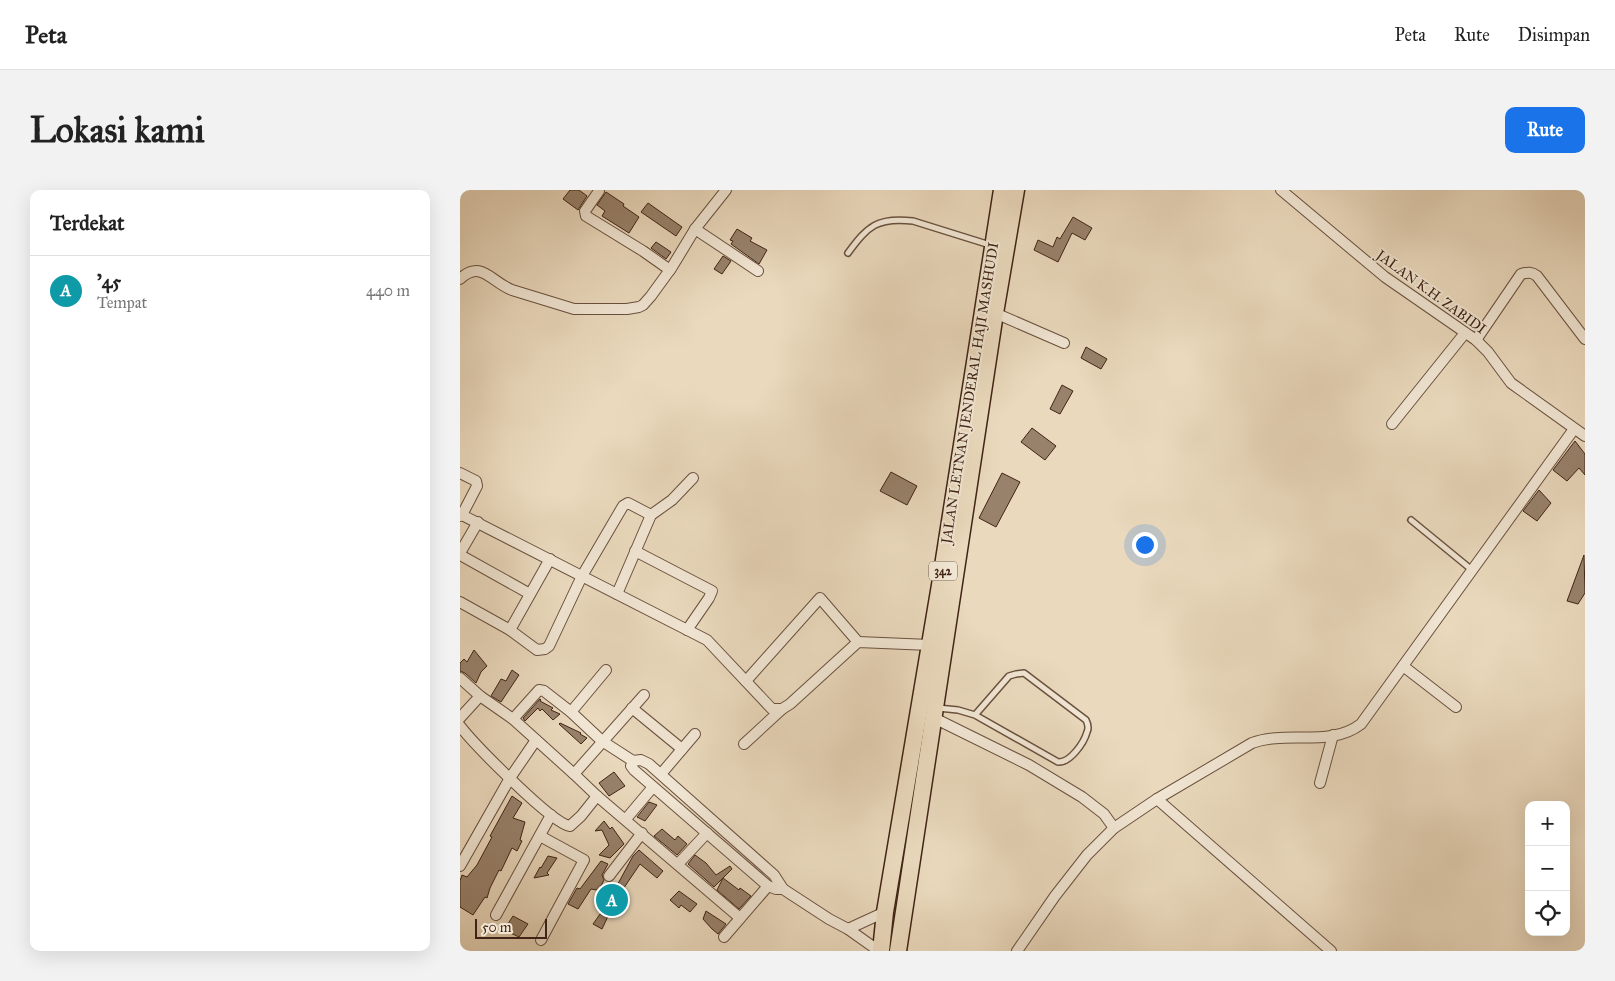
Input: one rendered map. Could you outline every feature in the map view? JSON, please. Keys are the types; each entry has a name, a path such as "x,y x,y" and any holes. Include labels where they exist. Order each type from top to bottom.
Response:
{"main road":[{"name":"JALAN LETNAN JENDERAL HAJI MASHUDI","path":"880,951 885,912 930,710 930,645 1002,190"},
{"name":"JALAN LETNAN JENDERAL HAJI MASHUDI","path":"898,951 930,710 1016,190"}],"street":[{"path":"460,279 471,271 479,271 504,287 574,309 627,309 639,307 643,305 670,270 696,229 726,190"},
{"name":"JALAN K.H. ZABIDI","path":"1281,190 1384,277 1476,340 1488,352 1511,383 1585,436"},
{"path":"599,191 585,211 586,216 670,270"},
{"path":"696,229 758,271"},
{"path":"1476,340 1521,274 1526,272 1537,276 1585,339"},
{"path":"995,313 1064,343"},
{"path":"1392,424 1465,333"},
{"path":"1017,951 1055,896 1087,855 1114,828 1157,799 1261,740 1333,735 1346,732 1360,724 1574,429"},
{"path":"460,473 476,481 477,486 461,515 707,640 772,709 782,709"},
{"path":"617,594 651,515 672,500 693,478"},
{"path":"460,602 510,630 537,650 544,649 549,646 582,576 623,506 628,503 651,515"},
{"path":"478,522 460,553 462,556 530,594"},
{"path":"635,551 712,591 687,630"},
{"path":"510,630 550,559"},
{"path":"746,681 820,598 858,642"},
{"path":"744,744 858,642 930,645"},
{"path":"1403,666 1456,707"},
{"path":"571,712 606,670"},
{"path":"460,678 480,696 513,719 597,796 740,918"},
{"path":"513,719 532,696 540,689 544,691 571,712 602,741 633,761 644,761 661,774 774,875 783,888 880,951"},
{"path":"574,774 644,694"},
{"path":"460,718 480,696"},
{"path":"632,708 682,749"},
{"path":"930,710 1082,796 1099,810 1114,828"},
{"path":"460,726 510,778 562,824 570,826 597,796"},
{"path":"661,774 695,734"},
{"path":"1320,783 1333,735"},
{"path":"460,866 510,778 536,740"},
{"path":"633,761 631,766 634,770 768,886 776,889 783,888"},
{"path":"626,819 653,787"},
{"path":"1157,799 1331,951"},
{"path":"496,915 551,815"},
{"path":"609,876 642,833"},
{"path":"678,864 707,833"},
{"path":"540,836 584,860 541,940"},
{"path":"724,937 768,886"},
{"path":"848,929 885,912"}],"lane":[{"path":"848,253 869,228 887,221 900,220 913,221 993,246"},
{"path":"1410,520 1472,570"},
{"path":"930,710 958,710 975,714 1058,762 1063,762 1069,758 1082,742 1088,725 1086,720 1024,673 1009,676 975,714"}],"building":[{"path":"570,190 579,190 587,196 578,210 563,199"},
{"path":"606,192 639,217 629,233 602,216 605,211 597,205"},
{"path":"648,203 682,227 676,236 641,212"},
{"path":"1073,217 1092,228 1085,240 1072,233 1058,262 1034,250 1038,240 1053,247 1057,237 1060,239"},
{"path":"737,229 752,238 750,241 767,250 759,264 731,244 733,241 730,240"},
{"path":"656,242 671,252 666,259 651,248"},
{"path":"723,256 731,261 722,274 714,269"},
{"path":"1086,347 1107,359 1101,369 1081,358"},
{"path":"1062,385 1073,391 1060,414 1050,409"},
{"path":"1032,428 1056,446 1045,460 1021,442"},
{"path":"1575,441 1585,454 1585,475 1579,468 1567,481 1553,470"},
{"path":"891,472 917,486 907,505 880,491"},
{"path":"1002,473 1020,482 996,527 979,518"},
{"path":"1539,490 1551,503 1537,521 1523,511"},
{"path":"1584,555 1585,593 1578,604 1567,601"},
{"path":"474,650 487,666 481,672 476,683 460,671 460,663 464,659 467,662"},
{"path":"512,670 519,675 501,702 491,696 501,679 506,681"},
{"path":"540,699 540,701 553,708 551,710 560,714 553,720 542,709 540,711 538,708 525,721 523,718"},
{"path":"560,723 581,733 587,738 581,744"},
{"path":"614,772 625,786 609,796 599,783"},
{"path":"512,796 522,803 513,818 525,822 520,840 522,841 517,851 512,848 490,888 487,898 485,897 473,915 460,907 460,881 462,875 467,877 477,865 492,837 490,836"},
{"path":"649,802 657,805 645,821 637,817"},
{"path":"604,821 610,829 612,827 624,844 610,858 599,855 609,845 602,830 595,831"},
{"path":"662,829 675,840 678,836 687,844 677,855 654,836"},
{"path":"639,850 663,871 657,878 640,864 611,907 607,904 633,856"},
{"path":"695,855 706,863 716,875 730,866 732,869 714,887 688,864"},
{"path":"548,856 557,858 547,873 549,875 534,878 540,867"},
{"path":"601,861 608,864 602,875 604,880 601,886 597,890 591,889 578,909 568,904 577,888 580,889"},
{"path":"723,878 751,896 739,909 717,890"},
{"path":"679,891 697,904 690,912 681,905 679,908 670,900"},
{"path":"603,910 610,912 602,929 593,924"},
{"path":"706,911 726,924 718,934 703,919"},
{"path":"513,916 528,924 519,937 504,930"}],"place":[{"name":"'45","path":"612,900"}]}
